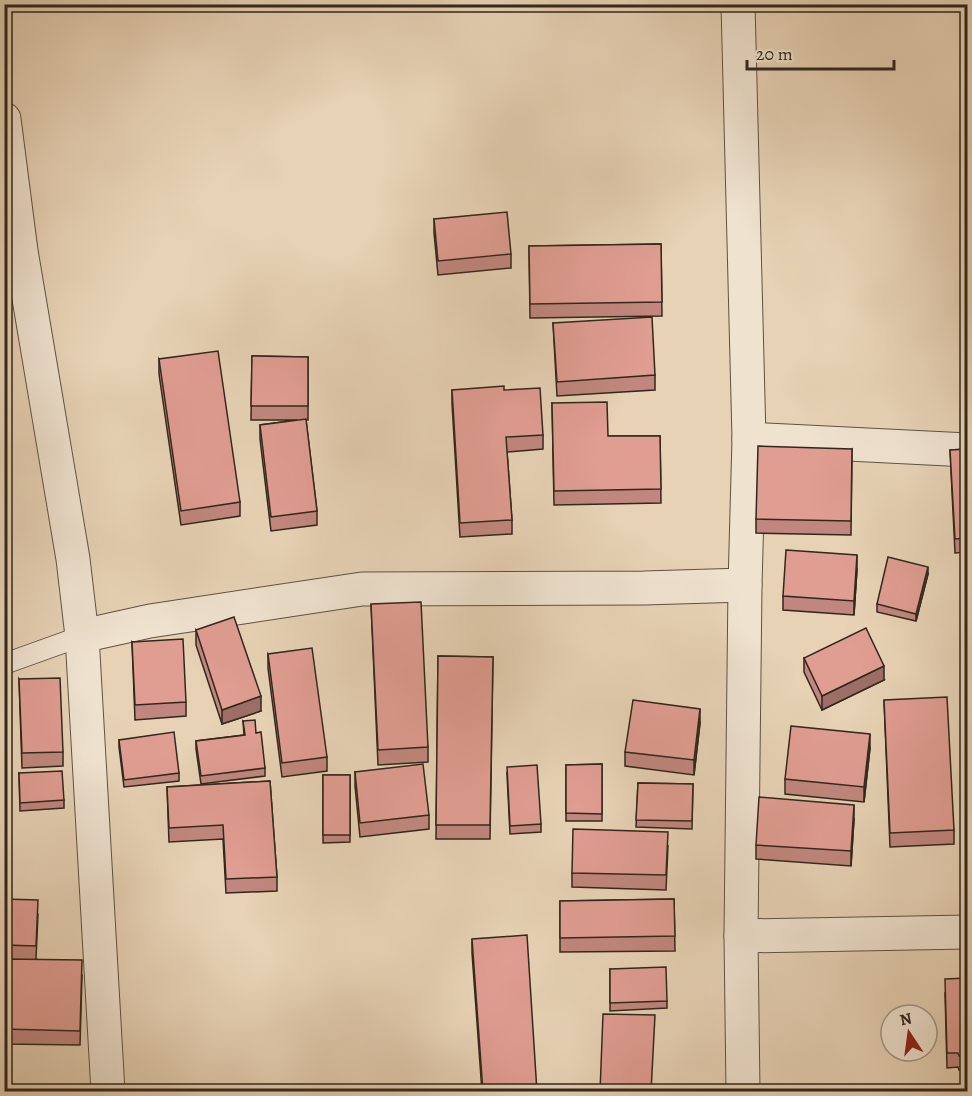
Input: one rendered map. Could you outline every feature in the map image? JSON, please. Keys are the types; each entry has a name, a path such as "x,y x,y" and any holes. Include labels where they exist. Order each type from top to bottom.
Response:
{"street":[{"path":"738,4 749,439 741,936 743,1092"},
{"path":"4,119 21,251 74,559 82,636 108,1092"},
{"path":"749,439 968,450"},
{"path":"82,636 150,621 362,589 644,588 745,585"},
{"path":"741,936 968,932"}],"lane":[{"path":"4,664 82,636"}],"building":[{"path":"507,212 511,254 438,261 434,219"},
{"path":"661,244 662,302 530,304 529,246"},
{"path":"652,317 655,375 557,382 553,323"},
{"path":"218,351 240,502 181,511 159,359"},
{"path":"252,356 308,357 308,406 251,406"},
{"path":"504,386 504,390 540,388 543,435 506,437 512,520 460,523 452,390"},
{"path":"607,402 608,436 660,436 661,489 554,491 552,403"},
{"path":"306,419 317,511 271,517 260,425"},
{"path":"758,446 852,449 851,521 756,519"},
{"path":"968,449 968,538 955,539 950,450"},
{"path":"786,550 857,555 854,601 783,596"},
{"path":"888,557 928,567 916,614 877,604"},
{"path":"421,602 428,747 378,750 371,604"},
{"path":"234,617 261,696 222,710 196,630"},
{"path":"866,628 884,666 822,696 804,658"},
{"path":"183,639 186,702 135,705 132,642"},
{"path":"312,648 327,757 282,763 268,654"},
{"path":"438,656 493,657 490,825 436,825"},
{"path":"60,678 63,752 22,753 19,679"},
{"path":"947,697 954,830 890,833 884,700"},
{"path":"633,700 700,709 694,760 625,752"},
{"path":"255,720 256,733 261,732 265,768 201,776 196,741 245,735 243,721"},
{"path":"791,726 870,734 864,787 785,779"},
{"path":"174,732 179,773 124,780 119,740"},
{"path":"423,764 429,815 360,823 355,772"},
{"path":"602,764 602,814 566,813 566,765"},
{"path":"537,765 541,824 510,826 507,767"},
{"path":"62,771 64,800 20,803 19,773"},
{"path":"323,775 350,775 350,835 323,835"},
{"path":"270,781 277,877 226,879 223,825 169,828 167,787"},
{"path":"638,783 693,784 692,821 636,820"},
{"path":"759,797 854,805 851,851 756,845"},
{"path":"573,829 668,832 666,875 572,873"},
{"path":"4,899 38,900 36,946 4,945"},
{"path":"674,899 675,936 560,938 560,901"},
{"path":"527,935 537,1092 483,1092 472,939"},
{"path":"4,959 82,960 80,1031 4,1029"},
{"path":"666,967 667,1001 610,1003 610,969"},
{"path":"968,978 968,1055 959,1056 958,1053 947,1053 945,979"},
{"path":"603,1014 655,1015 651,1092 600,1092"}]}
